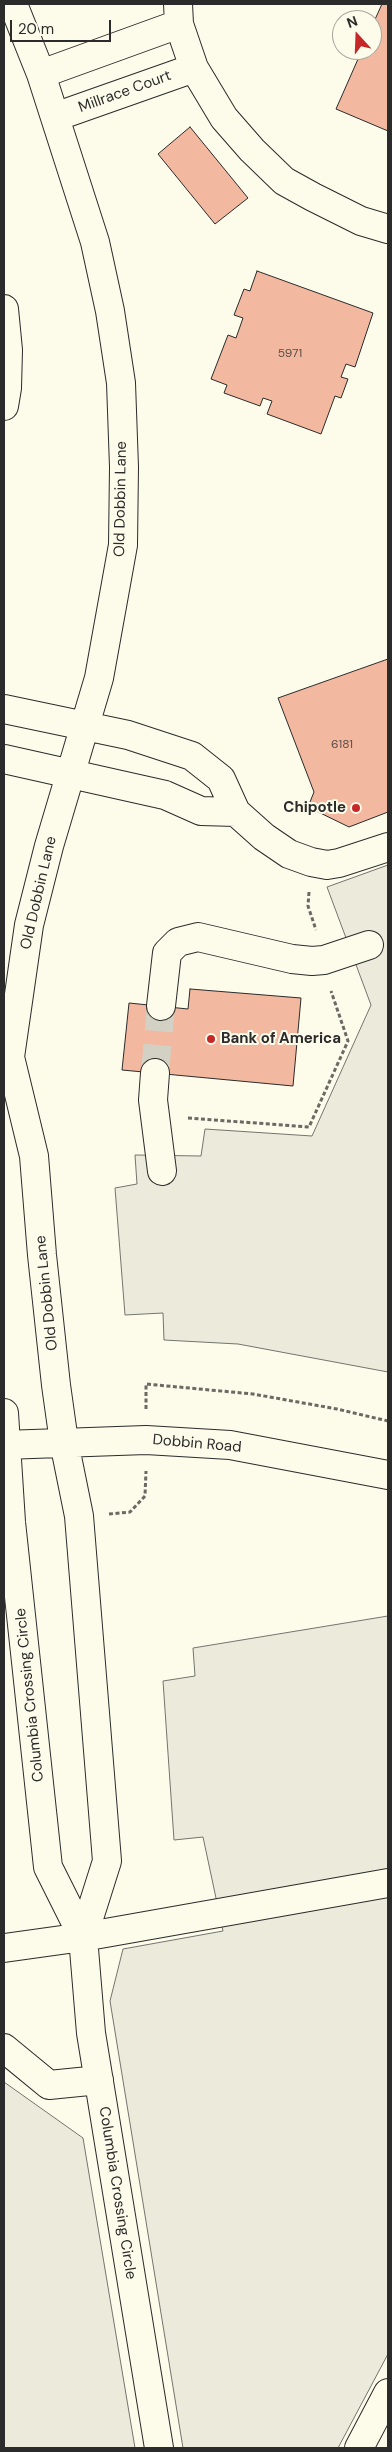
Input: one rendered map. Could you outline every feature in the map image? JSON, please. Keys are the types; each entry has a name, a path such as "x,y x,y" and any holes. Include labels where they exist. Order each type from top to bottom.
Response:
{"street":[{"name":"Old Dobbin Lane","path":"13,4 41,74 95,242 110,311 121,392 124,467 123,545 99,678 29,924 7,1065 34,1156 42,1254 64,1442"},
{"path":"41,74 178,14 194,68 224,118 252,150 284,181 312,198 361,220 388,229"},
{"name":"Millrace Court","path":"55,117 194,68"},
{"path":"4,309 8,350 7,388 4,406"},
{"path":"4,708 148,740 192,756 221,779 236,812 264,837 289,854 311,862 327,865 339,863 388,847"},
{"path":"4,759 165,795 201,811 236,812"},
{"path":"160,1006 167,953 178,942 198,937 292,959 312,960 324,960 368,945"},
{"path":"155,1073 153,1100 162,1171"},
{"path":"4,1413 5,1445"},
{"name":"Dobbin Road","path":"5,1445 146,1440 230,1445 388,1475"},
{"name":"Columbia Crossing Circle","path":"64,1442 79,1516 107,1861 82,1937"},
{"name":"Columbia Crossing Circle","path":"5,1445 11,1522 48,1867 82,1937 91,2034 159,2448"},
{"path":"4,1948 82,1937 388,1883"},
{"path":"4,2048 49,2085 99,2080"},
{"path":"359,2448 388,2393"}],"path":[{"path":"309,885 308,906 318,937"},
{"path":"185,1118 309,1127 348,1041 330,986"},
{"path":"146,1384 253,1394 337,1409 388,1421"},
{"path":"130,1512 146,1496"}],"shaded area":[{"path":"388,865 388,1372 238,1344 164,1340 163,1313 125,1315 115,1188 137,1184 135,1155 201,1156 205,1129 312,1136 371,1005 327,887"},
{"path":"388,1616 388,2354 338,2448 183,2448 110,2001 123,1949 223,1931 203,1837 174,1840 163,1681 195,1676 193,1648"},
{"path":"4,2082 83,2138 135,2448 4,2448"}],"building":[{"path":"382,4 388,4 388,131 336,109 358,60 382,60 382,10 379,10"},
{"path":"190,127 248,198 215,224 158,154"},
{"path":"257,271 373,313 355,367 346,364 341,377 348,379 341,398 335,396 321,434 267,414 272,401 263,398 260,406 224,393 227,385 211,379 228,335 236,338 243,318 234,315 244,289 250,291"},
{"path":"388,659 388,812 349,827 308,807 314,792 278,698"},
{"name":"Bank of America","path":"190,989 301,998 293,1086 122,1070 129,1003 188,1009"}],"tunnel":[{"path":"155,1073 161,1006"}],"place":[{"name":"Chipotle","path":"356,808"},
{"name":"Bank of America","path":"211,1039"}]}
